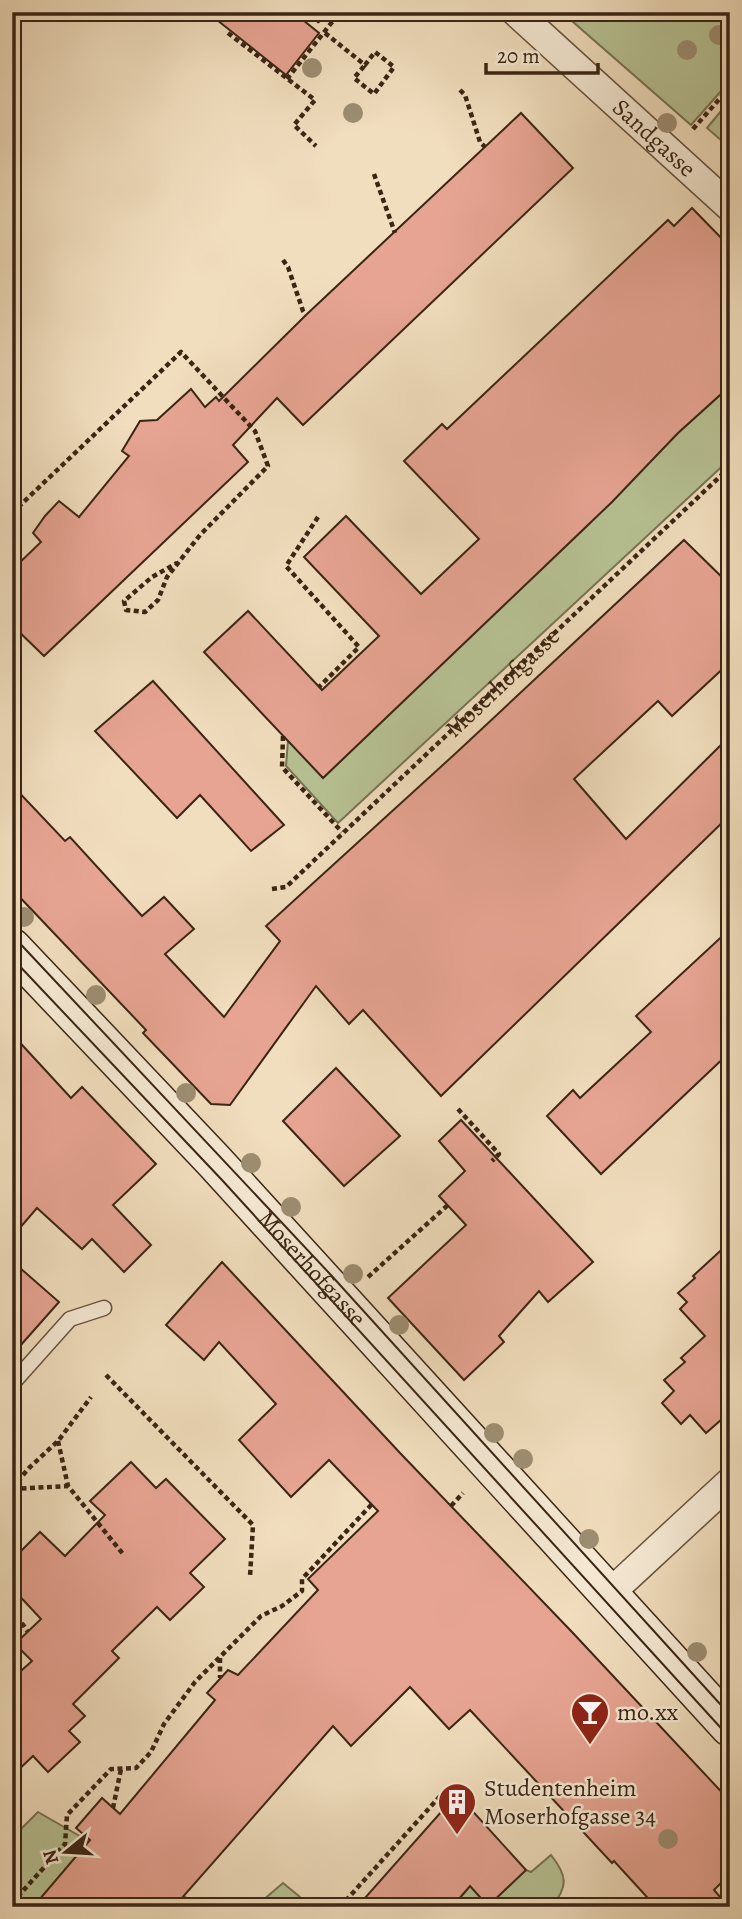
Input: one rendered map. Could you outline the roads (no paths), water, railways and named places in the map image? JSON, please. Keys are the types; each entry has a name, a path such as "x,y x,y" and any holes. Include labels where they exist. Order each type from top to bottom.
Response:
{"street":[{"name":"Sandgasse","path":"516,12 730,207"},
{"name":"Moserhofgasse","path":"12,948 214,1161 730,1727"},
{"path":"609,1594 730,1482"}],"lane":[{"path":"12,1384 70,1319 104,1308"}],"tram line":[{"path":"12,935 330,1274 730,1715"},
{"path":"12,958 222,1180 730,1738"}],"place":[{"name":"mo.xx","path":"590,1746"},
{"name":"Studentenheim Moserhofgasse 34","path":"457,1836"}]}
